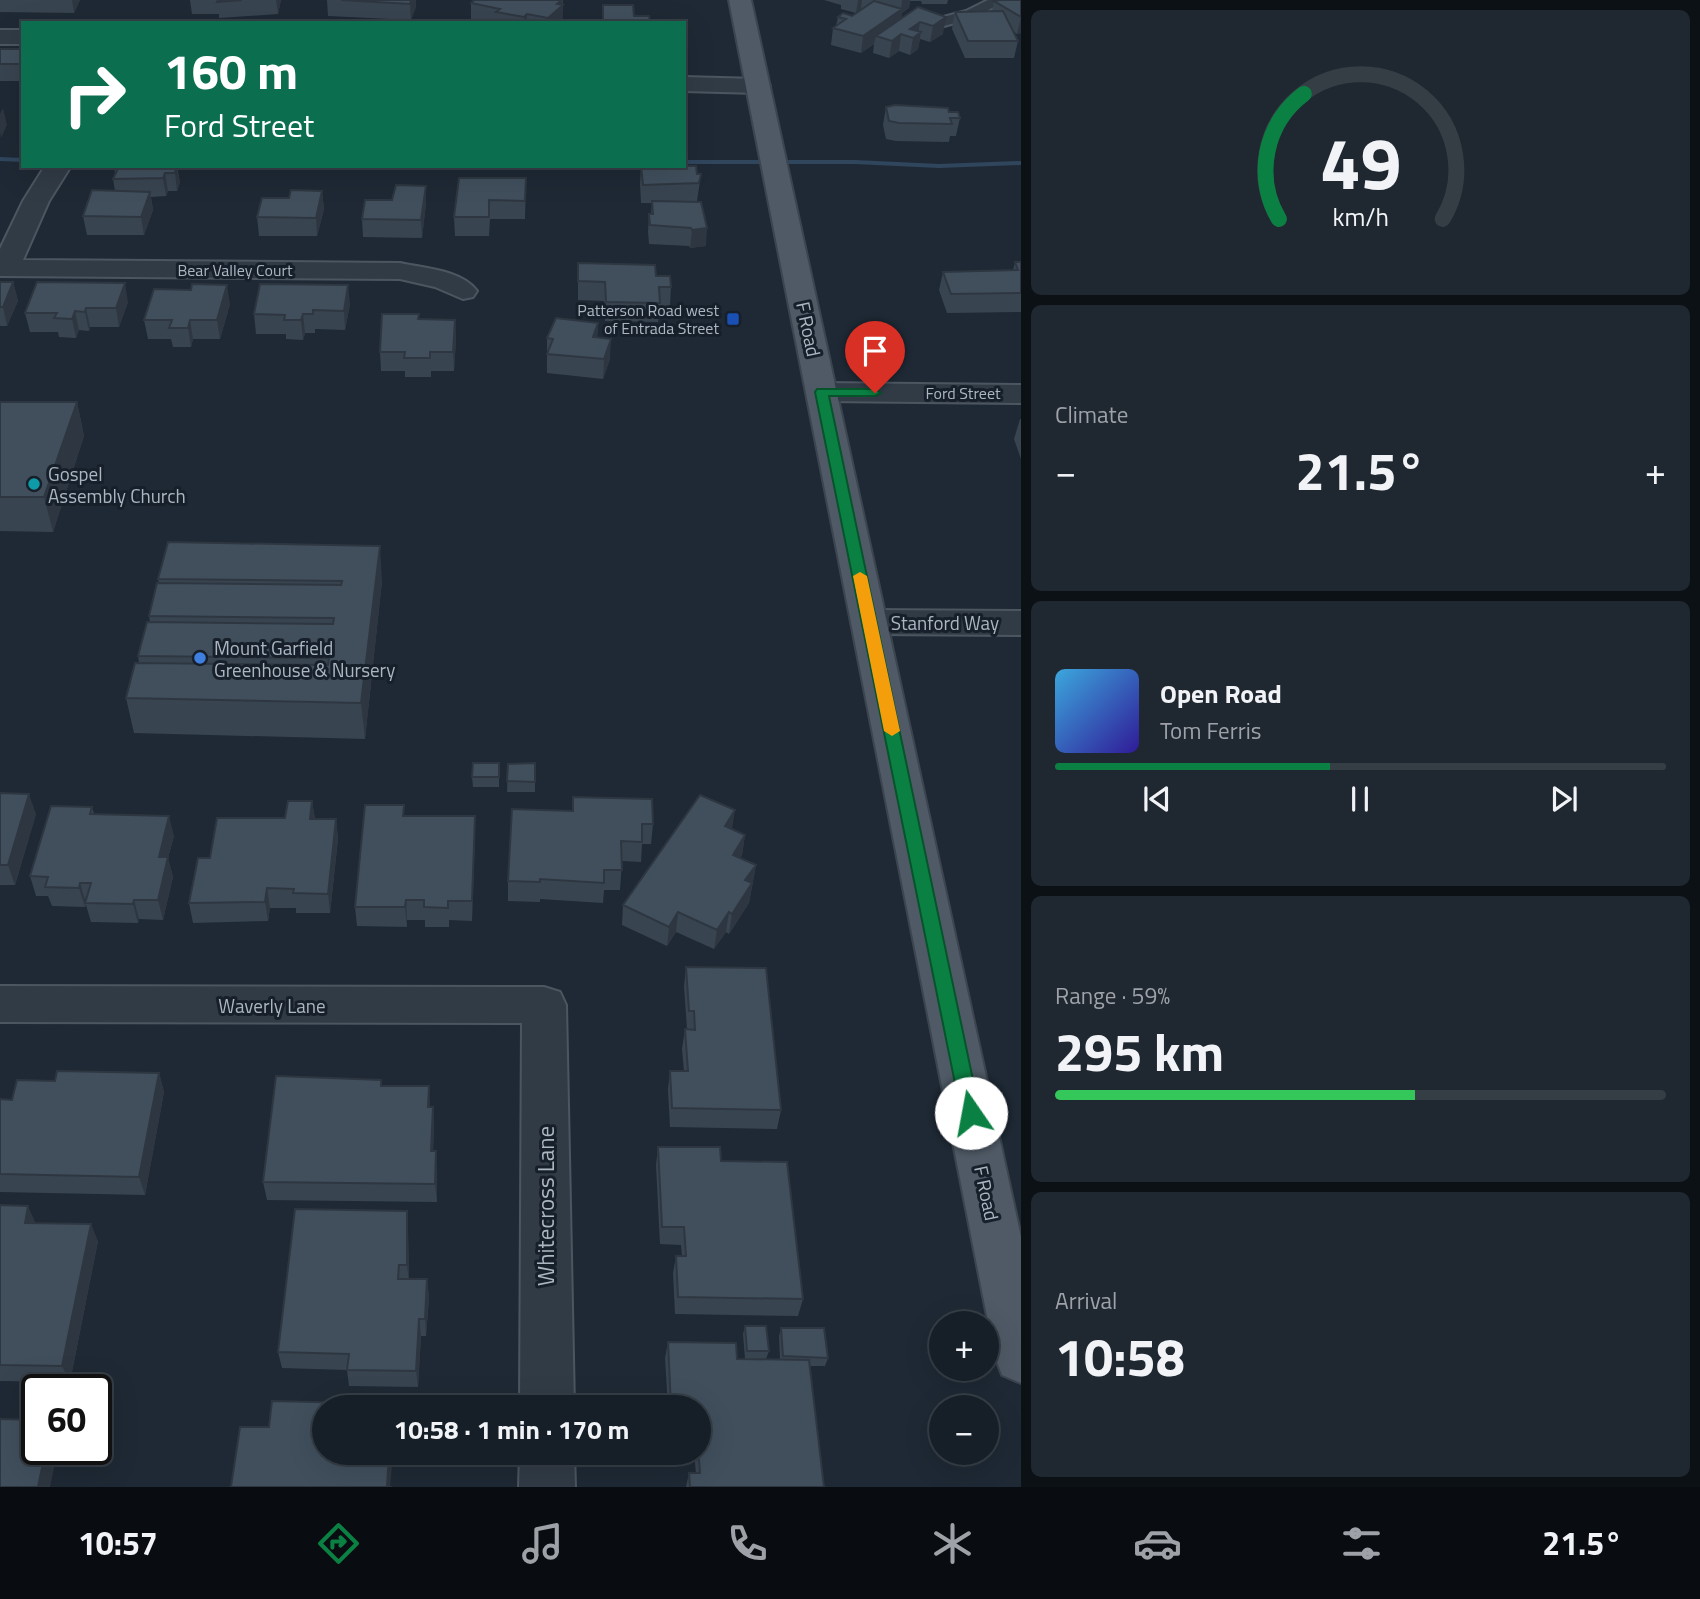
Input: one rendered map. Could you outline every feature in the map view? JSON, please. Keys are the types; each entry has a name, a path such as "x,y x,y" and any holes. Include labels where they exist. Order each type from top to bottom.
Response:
{"main road":[{"name":"F Road","path":"740,0 1021,1357"}],"street":[{"path":"0,37 21,37"},
{"path":"686,84 758,86"},
{"path":"2,268 36,201 57,168"},
{"name":"Bear Valley Court","path":"2,268 400,271 444,281 463,291"},
{"name":"Ford Street","path":"822,392 1021,394"},
{"name":"Stanford Way","path":"869,622 1021,623"},
{"name":"Waverly Lane","path":"0,1004 544,1005"},
{"name":"Whitecross Lane","path":"544,1005 547,1395"},
{"path":"547,1465 547,1487"}],"lane":[{"path":"937,23 971,14 999,0"}],"building":[{"path":"341,0 411,0 410,4"},
{"path":"474,0 562,0 557,4 563,5 548,18 527,14 524,17 496,12 500,9 471,3"},
{"path":"1021,0 1021,17 994,1"},
{"path":"874,1 902,9 863,36 833,28 846,19 838,17 843,13 852,16"},
{"path":"603,5 633,5 634,16 649,16 650,21 603,21"},
{"path":"918,7 946,17 933,26 920,22 910,29 921,32 913,38 901,34 892,41 876,36"},
{"path":"1003,11 1018,41 968,41 955,12"},
{"path":"0,49 21,49 21,64 0,64"},
{"path":"895,105 948,108 949,112 958,112 960,118 950,118 952,124 889,121 886,107"},
{"path":"696,166 697,174 701,174 699,183 643,185 641,168"},
{"path":"118,168 176,168 175,173 165,173 163,178 113,179"},
{"path":"459,178 526,178 525,201 489,200 489,217 454,217"},
{"path":"396,185 426,186 421,220 362,219 365,200 392,200"},
{"path":"92,190 150,192 141,217 83,216"},
{"path":"291,190 322,191 316,218 257,217 262,198 289,198"},
{"path":"652,201 701,202 707,228 692,230 650,225"},
{"path":"1015,262 1021,262 1021,293 951,294 943,272 1018,270"},
{"path":"578,263 655,265 656,276 670,276 671,287 659,287 660,303 606,302 605,282 578,281"},
{"path":"0,282 13,282 3,307 0,307"},
{"path":"37,282 125,283 116,308 86,308 85,312 75,311 72,319 54,318 57,313 25,313"},
{"path":"192,284 227,285 217,320 190,320 188,328 169,328 172,320 144,320 154,289 191,290"},
{"path":"260,284 348,285 344,311 313,310 313,314 303,314 301,320 284,320 285,315 254,314"},
{"path":"382,314 419,314 418,319 455,320 453,352 430,352 430,358 404,358 405,352 380,352"},
{"path":"556,318 598,323 593,337 611,339 604,359 547,354 553,339 547,338"},
{"path":"0,402 77,402 44,497 0,497"},
{"name":"Mount Garfield Greenhouse & Nursery","path":"168,542 380,546 361,703 126,698 135,663 328,665 329,658 138,656 147,622 333,624 334,618 149,616 157,583 341,585 342,581 158,579"},
{"path":"473,763 499,763 499,777 472,777"},
{"path":"535,763 535,782 507,781 508,764"},
{"path":"0,793 29,794 8,865 0,865"},
{"path":"700,795 735,810 725,826 745,835 733,855 756,865 745,880 752,883 732,914 729,912 717,930 678,912 669,927 623,905"},
{"path":"573,797 652,799 653,824 642,824 642,842 621,841 622,870 604,870 604,883 540,879 540,882 508,881 512,809 573,811"},
{"path":"288,801 312,801 310,819 336,819 328,894 293,893 294,889 267,888 265,902 189,903 198,858 210,858 217,818 285,818"},
{"path":"365,805 404,805 403,816 475,816 472,901 448,901 448,908 424,907 424,900 406,900 405,907 355,907"},
{"path":"51,806 92,807 90,814 169,816 159,857 168,857 158,900 134,900 133,904 85,903 91,883 80,883 79,888 45,887 48,877 30,876"},
{"path":"686,967 766,968 781,1110 672,1108 670,1071 688,1071 685,1029 695,1030 694,1011 689,1011"},
{"path":"57,1071 159,1073 139,1177 0,1174 0,1099 12,1100 17,1080 55,1081"},
{"path":"276,1076 381,1080 381,1086 429,1086 428,1107 433,1107 431,1151 436,1151 435,1184 263,1182"},
{"path":"658,1147 720,1147 721,1161 787,1162 803,1299 678,1297 676,1256 686,1256 684,1227 662,1227"},
{"path":"0,1205 28,1206 25,1223 91,1224 62,1366 0,1365"},
{"path":"295,1209 407,1211 407,1265 399,1265 398,1279 427,1279 425,1319 419,1319 416,1371 347,1370 349,1354 278,1352"},
{"path":"745,1326 766,1326 769,1351 747,1351"},
{"path":"781,1328 824,1328 828,1358 783,1356"},
{"path":"668,1342 736,1343 737,1359 809,1360 824,1487 690,1487 689,1473 700,1473 699,1465 711,1465 711,1395 670,1395"},
{"path":"272,1401 312,1402 312,1465 388,1465 387,1487 231,1487 240,1427 269,1427"},
{"path":"0,1419 21,1420 21,1465 43,1465 38,1487 0,1487"}],"waterway":[{"path":"0,159 21,160"},
{"path":"686,162 855,162 939,166 1021,163"}],"slow traffic":[{"path":"860,576 892,731"}],"place":[{"name":"Patterson Road west of Entrada Street","path":"733,319"},
{"name":"Gospel Assembly Church","path":"34,484"},
{"name":"Mount Garfield Greenhouse & Nursery","path":"200,658"}],"route":[{"path":"875,393 822,392 971,1113"}]}
